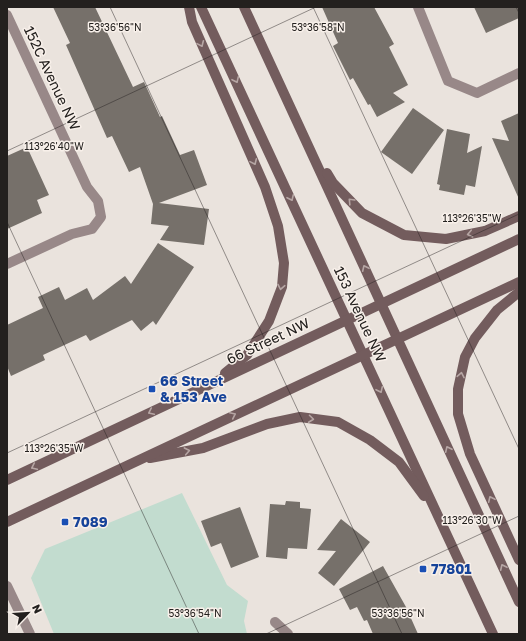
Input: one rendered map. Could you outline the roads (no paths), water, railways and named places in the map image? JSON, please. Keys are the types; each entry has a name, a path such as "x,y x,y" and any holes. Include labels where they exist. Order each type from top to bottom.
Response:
{"main road":[{"path":"189,7 192,22 265,186 278,226 284,263 279,298 269,321 247,355 212,383"},
{"name":"153 Avenue NW","path":"202,7 493,634"},
{"name":"153 Avenue NW","path":"244,7 519,602"},
{"path":"308,145 333,183 362,214 404,235 446,239 485,231 519,216"},
{"name":"66 Street NW","path":"7,480 519,239"},
{"path":"7,522 519,282"},
{"path":"519,292 497,310 475,338 465,357 458,389 458,414 470,454 519,560"},
{"path":"134,462 203,448 267,424 300,417 338,422 370,440 399,462 437,514"}],"street":[{"path":"418,7 448,81 477,93 519,73"},
{"name":"152C Avenue NW","path":"7,15 87,187 98,201 101,217 92,229 72,234 7,264"},
{"path":"7,586 30,634"},
{"path":"274,622 288,634"}],"place":[{"name":"66 Street & 153 Ave","path":"152,389"},
{"name":"7089","path":"65,522"},
{"name":"77801","path":"423,569"}]}
